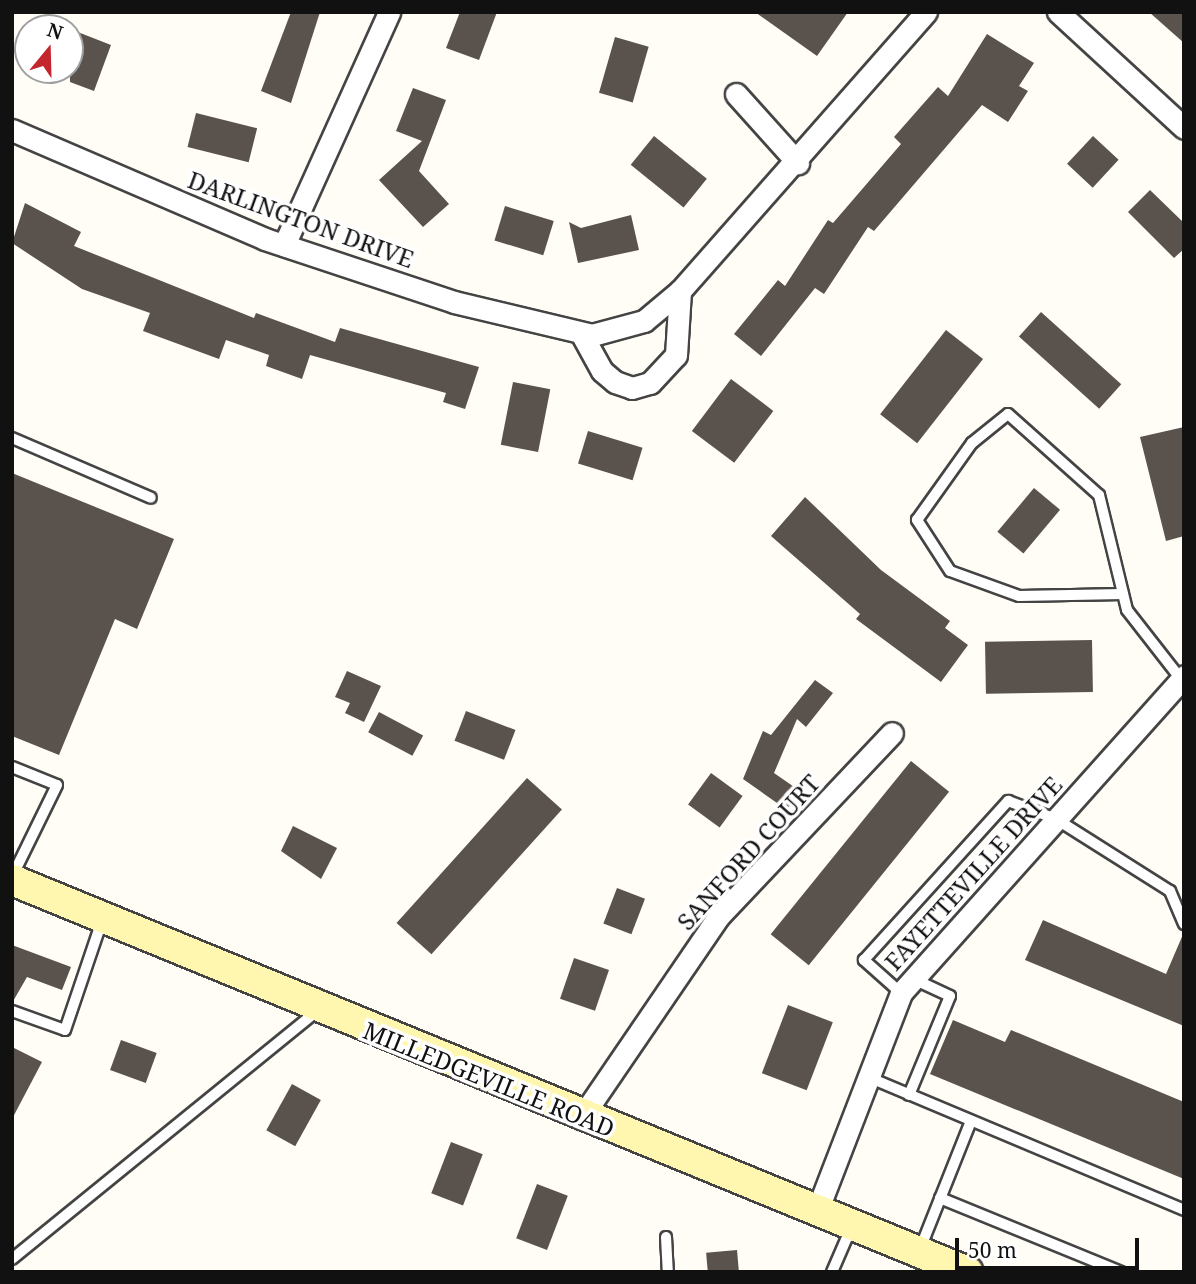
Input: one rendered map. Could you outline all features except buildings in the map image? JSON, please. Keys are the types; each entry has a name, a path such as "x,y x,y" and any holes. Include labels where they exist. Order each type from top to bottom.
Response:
{"street":[{"path":"284,245 389,12"},
{"name":"DARLINGTON DRIVE","path":"12,130 284,245 454,302 581,333 644,321 680,291 798,163 926,12"},
{"path":"1058,12 1184,128"},
{"path":"736,94 798,163"},
{"path":"581,333 615,382 632,388 650,383 676,355 680,291"},
{"name":"FAYETTEVILLE DRIVE","path":"817,1211 868,1077 907,986 1182,678"},
{"name":"SANFORD COURT","path":"581,1118 718,917 892,733"},
{"name":"MILLEDGEVILLE ROAD","path":"12,878 581,1118 968,1272"}],"lane":[{"path":"1123,594 1019,596 950,571 917,520 972,443 1008,414 1099,495 1127,610 1182,678"},
{"path":"12,438 151,498"},
{"path":"12,766 57,785 12,878"},
{"path":"909,1095 950,996 907,986 864,960 1008,801 1056,819 1170,891 1184,924"},
{"path":"1170,891 1184,889"},
{"path":"12,1011 65,1031 103,918"},
{"path":"12,1259 320,1009"},
{"path":"868,1077 1184,1209"},
{"path":"919,1252 971,1121"},
{"path":"940,1198 1121,1272"},
{"path":"832,1272 852,1225"},
{"path":"666,1237 668,1272"}]}
